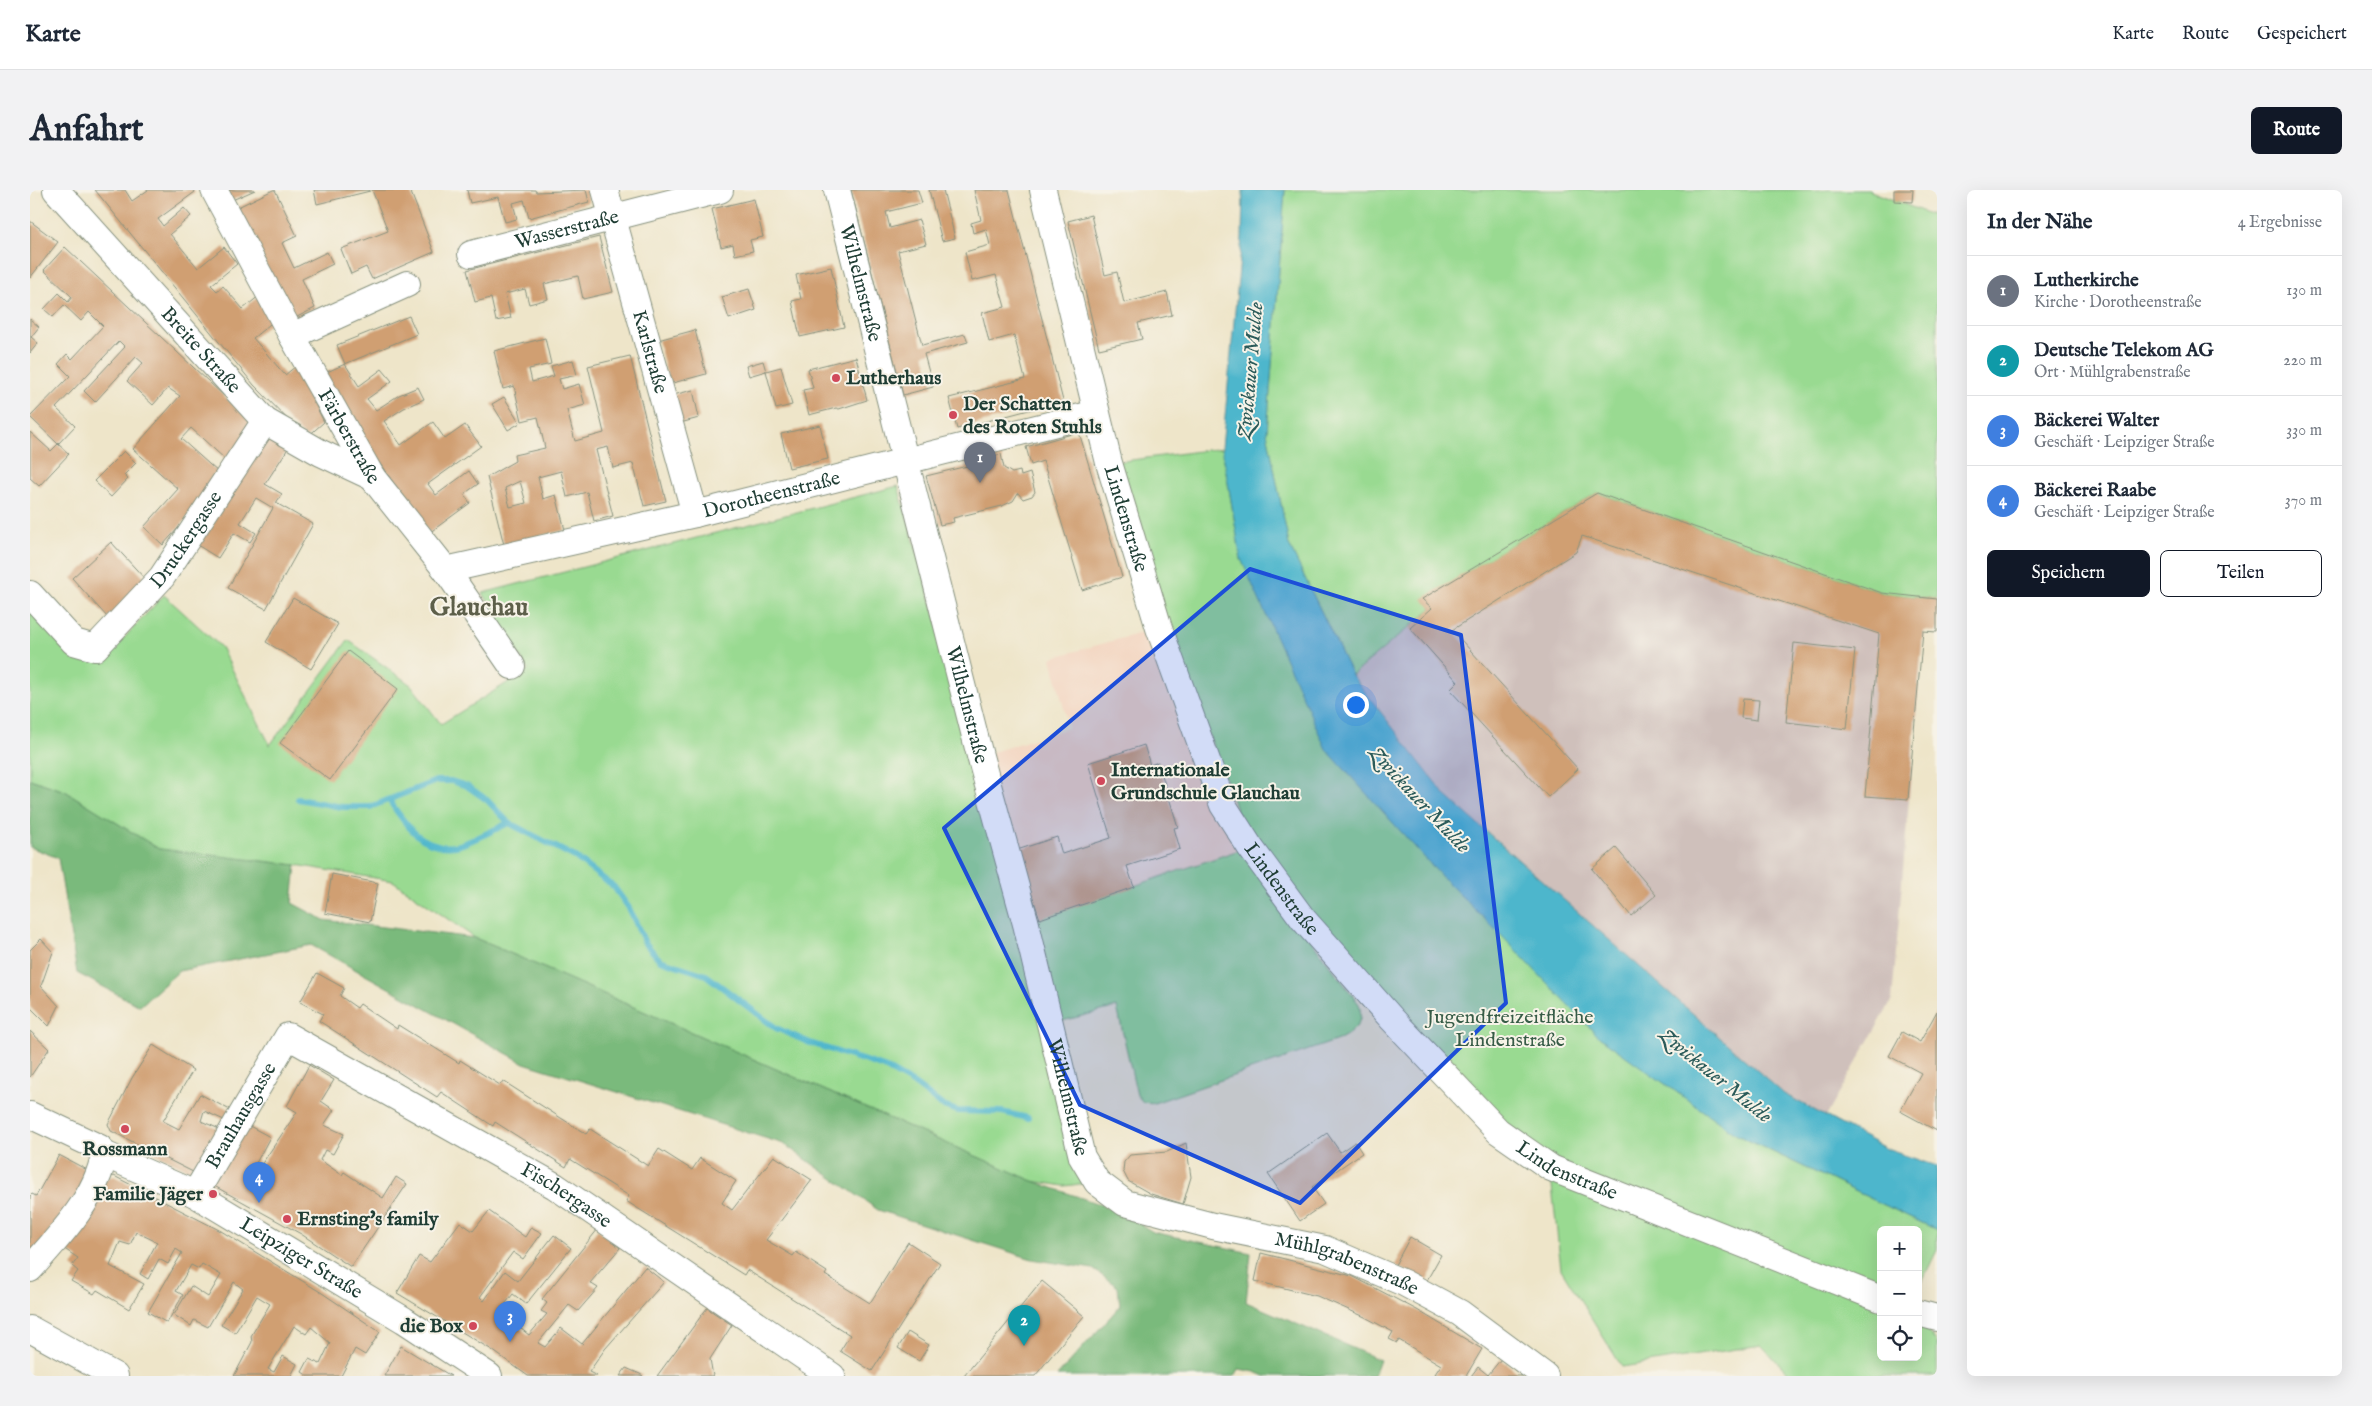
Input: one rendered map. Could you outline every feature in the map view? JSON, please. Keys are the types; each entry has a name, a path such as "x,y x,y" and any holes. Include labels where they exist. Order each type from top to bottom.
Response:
{"street":[{"name":"Breite Straße","path":"56,190 266,421 321,453 372,477"},
{"name":"Färberstraße","path":"214,190 292,336 372,477 446,570 512,666"},
{"name":"Karlstraße","path":"605,190 695,514"},
{"name":"Wasserstraße","path":"471,254 720,190"},
{"name":"Wilhelmstraße","path":"837,190 980,756 1026,924 1082,1157 1097,1182 1125,1203"},
{"name":"Lindenstraße","path":"1043,190 1096,413 1159,628 1223,805 1250,847 1304,919 1498,1131 1550,1168 1877,1297"},
{"path":"292,336 407,284"},
{"name":"Dorotheenstraße","path":"446,570 695,514 1096,413"},
{"name":"Druckergasse","path":"30,594 74,642 95,648 162,577 266,421"},
{"name":"Brauhausgasse","path":"195,1194 288,1036"},
{"name":"Fischergasse","path":"288,1036 555,1186 832,1376"},
{"name":"Leipziger Straße","path":"30,1115 100,1148 104,1154 195,1194 404,1320 489,1376"},
{"path":"30,1269 55,1242 79,1210 98,1174 104,1154"},
{"name":"Mühlgrabenstraße","path":"1125,1203 1213,1226 1325,1250 1404,1282 1460,1313 1545,1376"},
{"path":"1922,1314 1937,1318"},
{"path":"30,1329 115,1376"}],"highlighted area":[{"path":"1250,569 1461,635 1506,1003 1300,1203 1080,1105 944,828"}],"shaded area":[{"path":"1597,493 1882,593 1926,598 1892,1000 1826,1117 1784,1094 1445,795 1352,675 1432,608 1422,599"},
{"name":"Internationale Grundschule Glauchau","path":"1159,628 1250,847 1035,920 980,756 1069,728 1051,658"}],"green space":[{"path":"1285,190 1868,190 1937,217 1937,599 1882,593 1597,493 1423,599 1432,608 1352,675 1289,545 1267,432"},
{"name":"Jugendfreizeitfläche Lindenstraße","path":"1222,448 1241,559 1443,878 1500,934 1737,1135 1937,1230 1937,1250 1922,1282 1922,1226 1877,1226 1877,1361 1922,1361 1922,1326 1937,1343 1937,1376 1791,1376 1761,1345 1622,1367 1561,1269 1550,1168 1498,1131 1250,847 1109,463"},
{"path":"898,486 1097,1182 1064,1186 1033,1181 475,938 393,881 296,865 159,849 65,791 30,779 30,610 98,658 110,653 164,595 221,647 270,745 348,640 411,685 441,724 528,670 483,593"},
{"path":"30,779 65,791 159,849 296,865 292,903 324,920 475,938 1033,1181 1119,1211 1153,1232 1251,1253 1246,1302 1380,1360 1374,1376 1265,1376 1239,1369 1235,1376 1057,1376 1120,1306 1118,1287 1093,1269 1032,1259 878,1210 784,1144 524,1063 311,945 179,971 140,1006 77,973 58,858 30,847"},
{"path":"1242,849 1359,1004 1359,1021 1353,1030 1338,1040 1154,1103 1143,1102 1137,1095 1117,1007 1062,1021 1035,920"}],"water":[{"name":"Zwickauer Mulde","path":"1243,190 1285,190 1267,432 1289,545 1352,675 1445,795 1784,1094 1889,1150 1937,1166 1937,1230 1737,1135 1599,1037 1443,878 1326,749 1241,559 1222,448 1242,237"}],"building":[{"path":"95,190 125,190 132,201 148,190 194,190 195,192 158,219 163,226 184,208 191,216 170,234 198,268 224,247 237,264 211,285 217,291 223,286 243,309 260,295 275,320 253,338 285,375 296,366 324,422 306,438 254,385"},
{"path":"225,190 255,190 230,201"},
{"path":"275,190 297,236 282,243 294,268 327,252 333,264 302,279 315,308 291,320 238,207"},
{"path":"314,190 370,190 370,191 317,204"},
{"path":"372,190 410,190 434,252 372,279 366,267 351,274 341,249 388,231"},
{"path":"467,190 535,190 536,192 586,190 589,202 529,218 524,200 513,203 517,219 505,222 498,197 470,203"},
{"path":"851,190 918,190 922,203 886,212 890,228 919,220 926,244 898,251 922,345 965,334 968,342 924,354 933,387 903,395"},
{"path":"929,190 943,190 955,238 942,241"},
{"path":"974,190 1009,190 1063,401 957,429 949,398 1025,379 1014,335 989,342 982,313 1005,307 996,275 972,281 965,252 990,245 986,229 973,233 971,223 981,220"},
{"path":"1894,190 1913,190 1912,202 1894,201"},
{"path":"754,199 763,237 750,240 753,251 735,255 733,244 721,247 712,209"},
{"path":"1091,215 1105,275 1117,272 1124,303 1167,292 1172,315 1138,323 1142,339 1099,349 1068,221"},
{"path":"30,221 58,242 30,278"},
{"path":"599,237 613,292 583,299 578,276 544,284 548,299 529,304 525,289 505,294 511,318 496,321 491,298 475,302 467,270"},
{"path":"65,247 256,426 226,460 191,428 181,439 219,473 211,491 163,545 144,527 178,489 133,449 180,396 168,388 153,405 127,381 143,363 136,357 95,402 84,391 125,347 119,341 56,408 75,426 58,444 30,417 70,376 58,364 67,354 72,359 103,326 89,312 81,321 64,305 53,317 44,309 59,293 68,302 72,297 44,270"},
{"path":"831,267 844,327 800,337 792,301 801,299 796,275"},
{"path":"749,289 756,310 729,319 722,297"},
{"path":"409,316 417,334 345,364 337,345"},
{"path":"30,319 39,327 31,337 38,343 30,353"},
{"path":"695,330 706,374 669,384 658,340"},
{"path":"545,338 551,364 529,369 532,382 554,376 551,366 573,360 577,375 559,379 562,389 579,384 585,405 567,410 575,441 604,433 588,366 630,356 666,501 644,506 633,463 613,468 608,447 596,450 613,516 594,521 587,492 567,497 561,471 538,477 543,499 556,495 565,530 504,545 487,477 515,461 514,455 545,448 538,417 522,421 514,386 503,389 494,351","holes":["520,481 526,503 510,507 505,488"]},
{"name":"Lutherhaus","path":"856,357 867,400 839,409 836,408 809,415 803,390 813,388 808,369"},
{"path":"763,361 766,371 749,376 746,366"},
{"path":"345,364 359,386 382,369 392,381 367,399 376,410 399,395 418,387 424,399 404,408 384,421 401,445 433,422 445,439 465,425 481,446 428,484 436,495 469,471 478,484 464,494 470,503 429,533 318,376"},
{"path":"781,367 792,405 776,409 766,371"},
{"path":"693,390 699,418 680,423 673,395"},
{"path":"504,397 520,423 508,430 492,404"},
{"path":"820,425 828,459 789,468 781,434"},
{"path":"264,431 289,447 265,484 282,494 276,503 313,524 266,609 228,588 273,508 256,498 240,523 256,533 250,542 234,533 218,558 194,543"},
{"path":"30,432 51,451 58,444 69,454 39,486 30,478"},
{"path":"1079,432 1122,577 1082,590 1043,461 1031,465 1026,447"},
{"path":"124,451 136,463 124,475 128,479 111,497 94,481"},
{"path":"1001,454 1004,468 1012,473 1020,471 1021,476 1030,473 1035,492 1032,496 1023,499 1018,493 1013,501 1002,506 953,518 954,522 940,525 926,476 992,460 991,457"},
{"path":"1597,493 1882,593 1937,599 1937,632 1923,631 1908,799 1865,796 1879,634 1582,536 1576,552 1452,630 1578,769 1548,797 1450,690 1458,682 1410,628 1432,608 1422,599"},
{"path":"111,542 147,581 108,618 72,578"},
{"path":"293,598 338,624 311,669 266,642"},
{"path":"1794,643 1855,650 1847,729 1786,722"},
{"path":"348,651 398,689 330,780 280,743"},
{"path":"1743,699 1759,700 1757,720 1741,718"},
{"path":"1144,745 1150,765 1158,762 1178,827 1174,828 1180,849 1127,866 1134,887 1040,919 1017,850 1057,837 1062,854 1111,838 1088,763"},
{"path":"1616,848 1656,895 1631,916 1592,869"},
{"path":"332,874 378,883 370,922 325,913"},
{"path":"41,939 53,952 41,986 59,1006 49,1026 30,1007 30,950"},
{"path":"317,973 344,988 340,996 357,1008 360,1004 397,1029 398,1025 459,1063 460,1060 500,1085 503,1081 586,1134 590,1129 648,1166 659,1149 692,1170 700,1158 736,1181 722,1203 732,1210 774,1156 812,1180 766,1240 793,1256 796,1252 827,1272 825,1275 870,1303 908,1242 940,1263 872,1371 840,1351 850,1335 747,1270 744,1275 626,1201 629,1196 570,1159 566,1167 495,1122 493,1126 441,1092 437,1097 319,1021 323,1014 300,1002"},
{"path":"1937,1011 1937,1131 1900,1111 1921,1073 1889,1056 1902,1032 1920,1042"},
{"path":"30,1031 49,1049 30,1077"},
{"path":"153,1045 193,1070 163,1121 179,1129 200,1094 230,1110 224,1120 204,1111 201,1121 224,1131 201,1176 111,1131 108,1124 132,1078"},
{"path":"309,1065 334,1080 321,1101 334,1110 324,1125 344,1134 333,1154 325,1150 320,1160 342,1175 344,1172 383,1198 396,1177 407,1184 351,1267 301,1234 207,1182 242,1122 270,1137 256,1163 261,1165 297,1112 287,1106"},
{"path":"1327,1133 1340,1152 1355,1142 1362,1153 1312,1187 1324,1204 1300,1221 1268,1174"},
{"path":"1186,1143 1191,1177 1183,1204 1151,1194 1128,1181 1123,1171 1124,1162 1130,1155 1167,1152"},
{"path":"59,1155 93,1173 30,1257 30,1196 32,1194 36,1196"},
{"path":"114,1176 221,1231 322,1293 380,1332 365,1355 355,1349 341,1376 308,1376 302,1372 309,1359 320,1364 330,1343 311,1327 306,1334 294,1326 268,1369 274,1372 283,1356 297,1364 291,1376 234,1376 252,1342 251,1336 270,1304 257,1296 235,1333 221,1325 243,1289 234,1282 208,1327 194,1320 191,1326 174,1315 191,1286 208,1297 221,1275 202,1264 199,1269 191,1265 176,1291 183,1295 167,1323 148,1312 182,1253 176,1249 168,1264 159,1259 148,1279 140,1274 157,1242 136,1232 130,1245 120,1242 110,1266 144,1284 129,1309 97,1290 94,1294 71,1281 78,1271 72,1266 78,1258 63,1248 107,1178"},
{"path":"489,1211 525,1237 531,1227 542,1233 523,1259 513,1252 480,1297 484,1301 505,1271 518,1281 554,1235 571,1248 526,1304 513,1294 499,1312 529,1335 547,1314 541,1311 547,1303 542,1299 598,1229 620,1248 590,1283 598,1288 578,1311 569,1305 538,1343 545,1347 561,1328 582,1344 645,1267 664,1282 605,1349 589,1372 597,1376 528,1376 492,1350 397,1293 419,1256 430,1262 460,1222 473,1231"},
{"path":"1410,1237 1441,1255 1426,1282 1395,1265"},
{"path":"1261,1253 1352,1276 1417,1310 1482,1349 1466,1376 1439,1376 1435,1374 1441,1365 1399,1340 1397,1343 1389,1339 1393,1332 1365,1317 1317,1296 1255,1281"},
{"path":"1042,1281 1084,1316 1035,1376 964,1376"},
{"path":"707,1308 732,1325 710,1359 713,1376 657,1376"},
{"path":"908,1332 929,1345 919,1361 898,1348"},
{"path":"401,1346 419,1357 451,1376 384,1376"},
{"path":"1501,1359 1522,1376 1471,1376 1478,1367 1488,1375"},
{"path":"626,1368 640,1374 643,1376 620,1376"}],"waterway":[{"path":"298,799 342,807 370,807 436,781 451,781 467,786 487,800 509,823 575,857 614,887 629,908 645,943 660,960 706,975 776,1028 810,1043 884,1067 914,1084 943,1106 958,1111 1002,1112 1028,1118"},
{"path":"389,800 415,834 423,840 443,846 460,845 509,823"}],"place":[{"name":"Lutherhaus","path":"836,378"},
{"name":"Der Schatten des Roten Stuhls","path":"953,415"},
{"name":"Lutherkirche","path":"980,483"},
{"name":"Internationale Grundschule Glauchau","path":"1101,781"},
{"name":"Rossmann","path":"125,1129"},
{"name":"Familie Jäger","path":"213,1194"},
{"name":"Bäckerei Raabe","path":"259,1203"},
{"name":"Ernsting's family","path":"287,1219"},
{"name":"die Box","path":"473,1326"},
{"name":"Bäckerei Walter","path":"510,1342"},
{"name":"Deutsche Telekom AG","path":"1024,1346"}],"district":[{"name":"Glauchau","path":"479,608"}]}
